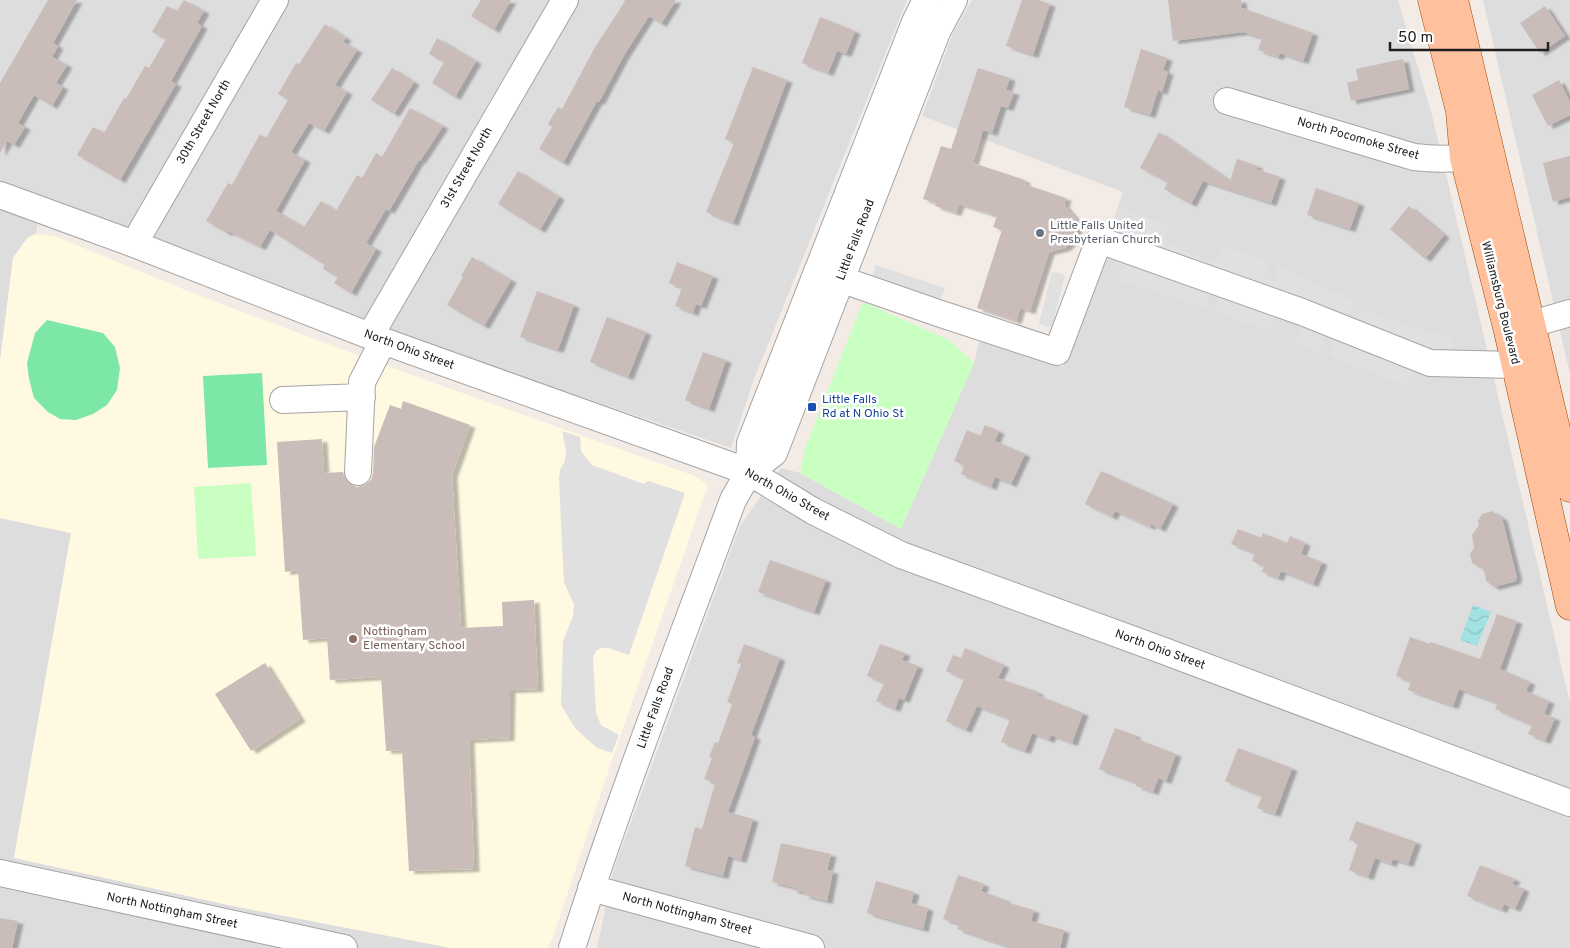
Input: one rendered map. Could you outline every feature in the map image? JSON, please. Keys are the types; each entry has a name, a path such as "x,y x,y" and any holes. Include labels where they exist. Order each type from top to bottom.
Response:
{"main road":[{"name":"Williamsburg Boulevard","path":"1432,0 1460,111 1464,158 1519,328"},
{"name":"Williamsburg Boulevard","path":"1454,0 1490,154 1519,328 1527,362 1570,606"},
{"name":"Williamsburg Boulevard","path":"1527,362 1570,488"}],"street":[{"name":"30th Street North","path":"134,244 275,0"},
{"name":"31st Street North","path":"358,472 362,382 376,339 565,0"},
{"name":"Little Falls Road","path":"572,948 591,888 733,500 749,472 774,453 829,275 915,22 926,0"},
{"name":"Little Falls Road","path":"829,275 954,0"},
{"name":"North Pocomoke Street","path":"1227,101 1414,158 1434,160 1490,154"},
{"name":"North Ohio Street","path":"1,204 134,244 376,339 749,472 814,511 901,555 1570,803"},
{"path":"829,275 1057,352 1099,240 1302,312 1430,363 1527,362"},
{"path":"1519,328 1570,313"},
{"path":"283,400 362,397"},
{"name":"North Nottingham Street","path":"0,874 344,948"},
{"name":"North Nottingham Street","path":"591,888 811,948"}],"shaded area":[{"path":"0,0 907,0 754,379 731,448 436,347 41,197 36,234 30,236 25,241 13,258 0,361"},
{"path":"972,0 1398,0 1432,115 1570,703 1570,948 597,948 614,868 740,526 781,468 800,473 901,529 974,363 980,340 1063,367 1123,192 922,116 954,31"},
{"path":"1483,0 1570,0 1570,374"},
{"path":"1120,208 1169,225 1165,239 1169,245 1211,261 1219,259 1225,246 1268,261 1263,275 1265,279 1271,281 1275,277 1278,265 1356,302 1349,315 1351,320 1355,322 1364,310 1409,326 1454,338 1445,373 1411,373 1406,386 1329,356 1333,345 1332,339 1328,337 1323,339 1318,352 1296,343 1300,330 1298,326 1277,317 1272,318 1270,331 1216,312 1219,300 1217,296 1212,295 1209,297 1205,308 1119,280 1121,268 1118,262 1102,256"},
{"name":"Nottingham Elementary School","path":"36,234 55,236 190,292 373,361 695,476 708,485 613,757 552,940 547,948 451,948 233,906 14,858 71,533 0,518 0,361 13,258 25,241 30,236"},
{"path":"876,265 945,288 940,302 871,279"},
{"path":"1052,272 1065,275 1052,328 1039,324"},
{"path":"562,431 580,437 581,451 592,465 644,484 648,481 685,493 629,655 609,648 601,648 596,651 593,657 596,713 601,725 619,735 612,753 597,748 575,728 561,705 563,641 573,616 574,604 564,583 559,479 566,451"},
{"path":"0,518 71,533 14,858 44,863 233,906 451,948 0,948"}],"green space":[{"path":"863,302 949,340 974,363 901,529 800,473 804,451"},
{"path":"47,320 103,333 115,347 120,368 117,390 107,405 93,414 76,420 60,419 48,412 34,398 27,363 35,333"},
{"path":"262,373 267,465 208,468 203,376"},
{"path":"251,483 256,556 198,559 194,487"}],"water":[{"path":"1473,605 1491,612 1477,646 1460,640"}],"building":[{"path":"48,0 77,0 53,43 58,46 52,57 67,65 56,83 63,87 52,106 34,95 18,123 25,127 14,145 7,141 0,153 0,83"},
{"path":"184,0 204,11 197,23 202,26 171,81 176,84 120,180 77,155 93,127 104,133 145,66 149,68 166,39 152,32 167,6 177,11"},
{"path":"481,0 511,0 494,30 471,16"},
{"path":"624,0 676,0 661,24 649,16 623,57 599,102 597,101 563,163 539,149 552,127 548,124 558,107 562,109 594,49"},
{"path":"1022,0 1039,0 1050,4 1033,55 1006,46"},
{"path":"1168,0 1241,0 1242,8 1313,33 1303,61 1280,53 1278,57 1258,50 1262,38 1243,32 1173,41"},
{"path":"1545,6 1565,36 1540,53 1520,23"},
{"path":"820,17 855,31 846,54 837,51 828,73 802,63"},
{"path":"325,24 346,38 343,42 357,50 335,85 347,92 324,131 309,123 291,152 305,160 276,211 304,227 321,201 336,211 357,175 362,178 376,153 382,157 410,108 443,126 419,160 389,211 386,209 366,243 376,249 351,293 334,283 338,277 323,269 325,265 270,230 260,247 228,231 227,233 206,221 228,183 232,185 260,134 266,138 288,100 278,94 296,63 299,64"},
{"path":"437,38 476,61 455,97 432,83 444,62 429,54"},
{"path":"1141,49 1167,58 1163,70 1168,72 1162,92 1158,90 1150,115 1124,107"},
{"path":"1403,59 1409,89 1351,101 1347,83 1358,80 1356,69"},
{"path":"753,67 787,80 733,223 706,212 734,143 725,139"},
{"path":"392,68 414,82 394,114 371,100"},
{"name":"Little Falls United Presbyterian Church","path":"978,68 1010,78 1006,90 1014,92 1008,108 1001,106 992,133 983,130 973,163 1025,180 1024,184 1066,198 1064,205 1075,218 1077,227 1076,235 1065,248 1049,252 1030,311 1020,308 1016,321 977,308 1002,230 993,227 997,216 959,204 956,213 935,206 936,203 923,199 941,146 951,149"},
{"path":"1559,80 1570,102 1570,115 1548,126 1532,95"},
{"path":"1159,132 1230,181 1237,159 1258,166 1256,169 1280,177 1271,203 1203,181 1191,204 1164,189 1168,182 1140,168"},
{"path":"1570,156 1570,197 1553,202 1543,163"},
{"path":"518,171 559,197 540,230 498,204"},
{"path":"1316,188 1359,203 1350,229 1307,215"},
{"path":"1409,206 1444,235 1425,259 1390,229"},
{"path":"472,257 511,280 484,326 447,305"},
{"path":"677,262 713,276 701,306 696,304 693,313 675,306 682,288 669,283"},
{"path":"537,291 574,305 558,350 520,337"},
{"path":"607,317 646,332 628,377 590,362"},
{"path":"703,352 726,360 709,409 685,400"},
{"name":"Nottingham Elementary School","path":"403,401 470,425 452,475 461,628 503,626 502,602 534,600 538,689 510,690 509,738 469,740 474,869 409,871 402,750 386,751 381,677 330,680 327,638 303,640 298,570 285,572 277,442 322,439 324,473 343,472 345,479 350,485 357,487 364,485 371,480 374,447 390,405 401,409"},
{"path":"985,425 999,431 995,441 1025,454 1011,484 995,477 991,487 961,474 964,465 954,461 967,430 980,436"},
{"path":"1101,471 1173,504 1160,529 1151,524 1150,527 1115,511 1112,517 1085,504"},
{"path":"1492,511 1502,518 1517,578 1515,579 1516,581 1494,587 1486,581 1484,570 1472,563 1470,554 1474,548 1472,535 1479,525 1478,521 1482,514"},
{"path":"1238,529 1261,538 1263,533 1287,543 1290,536 1305,543 1301,554 1322,562 1313,584 1281,571 1278,578 1262,572 1264,566 1252,561 1255,553 1231,544"},
{"path":"770,560 826,580 814,612 758,592"},
{"path":"1497,614 1517,621 1500,669 1530,682 1526,691 1549,701 1544,714 1555,718 1545,741 1528,734 1532,725 1495,709 1498,703 1459,689 1453,706 1408,690 1411,682 1396,676 1410,637 1430,644 1431,642 1480,659"},
{"path":"744,644 780,658 751,735 755,737 728,812 753,819 741,860 728,856 723,876 685,866 695,827 702,829 715,783 704,779 712,758 709,757 715,742 718,743 732,704 727,702 741,664 737,663"},
{"path":"880,644 905,653 902,660 918,666 904,700 899,698 895,709 876,701 884,683 867,676"},
{"path":"965,648 1004,665 998,678 1038,692 1037,695 1083,713 1072,743 1051,735 1049,740 1032,733 1025,751 1001,742 1010,719 977,706 966,730 946,721 964,679 946,671 953,655 961,658"},
{"path":"265,663 300,719 251,751 215,694"},
{"path":"1115,728 1135,735 1134,738 1176,754 1166,781 1158,778 1153,792 1136,786 1137,783 1099,769"},
{"path":"1238,748 1292,768 1275,814 1257,808 1262,796 1225,781"},
{"path":"1356,821 1416,842 1408,864 1393,859 1391,864 1375,858 1368,877 1349,870 1358,843 1349,840"},
{"path":"781,843 831,854 827,870 833,871 827,901 804,895 805,892 792,890 793,887 772,882"},
{"path":"1480,865 1515,879 1512,884 1524,889 1515,909 1504,904 1502,910 1467,896"},
{"path":"958,875 984,884 981,891 1006,900 1005,902 1034,910 1031,921 1064,930 1060,948 1010,947 957,929 959,924 943,919"},
{"path":"876,881 914,892 911,903 928,908 923,929 867,913"},
{"path":"0,918 18,921 12,948 0,948"}],"place":[{"name":"Little Falls United Presbyterian Church","path":"1040,233"},
{"name":"Little Falls Rd at N Ohio St","path":"812,407"},
{"name":"Nottingham Elementary School","path":"353,639"}]}
